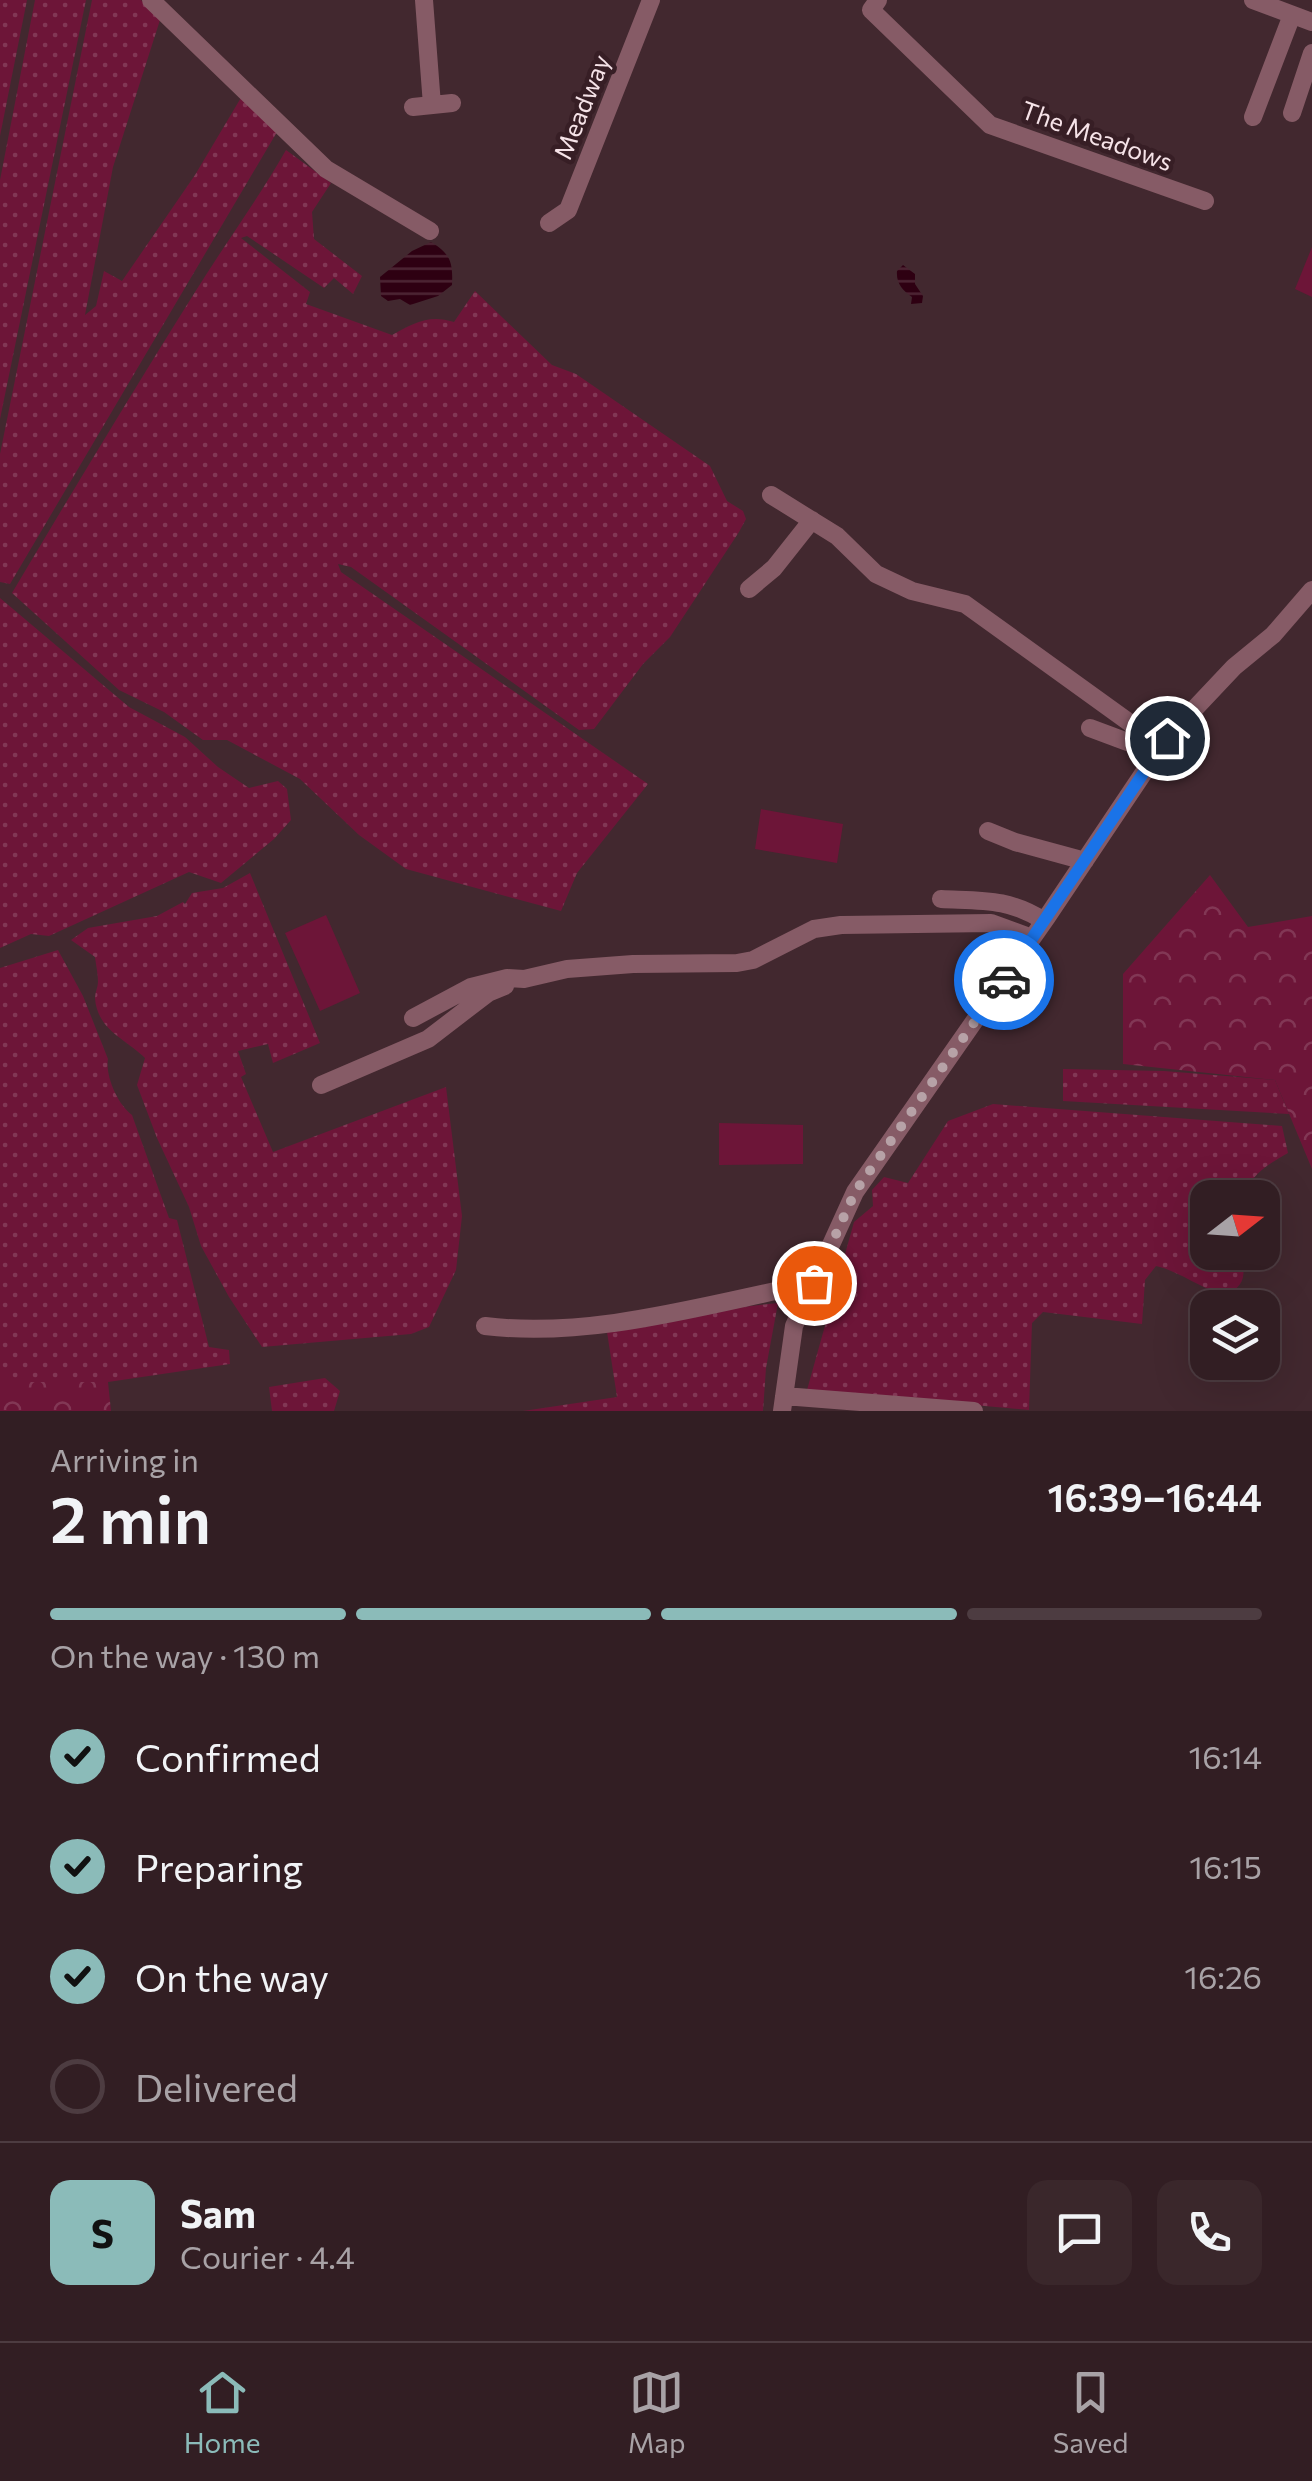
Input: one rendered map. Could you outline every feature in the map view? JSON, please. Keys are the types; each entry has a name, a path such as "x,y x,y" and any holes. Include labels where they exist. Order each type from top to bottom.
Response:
{"street":[{"path":"151,0 326,169 430,231"},
{"path":"424,0 423,106 452,103"},
{"name":"Meadway","path":"548,224 568,210 651,0"},
{"name":"The Meadows","path":"878,0 871,10 990,125 1205,201"},
{"path":"1253,0 1312,22"},
{"path":"1253,117 1292,15"},
{"path":"1292,113 1312,53"},
{"name":"The Meadows","path":"1185,194 1190,174"},
{"path":"770,495 837,536 876,574 912,591 965,604 1160,749"},
{"path":"749,588 774,568 812,520"},
{"path":"974,1411 783,1404 794,1326 855,1192 1160,749 1234,667 1274,634 1312,590"},
{"path":"1090,728 1160,749"},
{"path":"988,831 1085,861"},
{"path":"941,898 1006,903 1046,919"},
{"path":"321,1085 428,1038 488,992 567,969 737,963 753,960 814,929 841,925 991,923 1032,938"},
{"path":"413,1018 471,987 508,978 524,979"},
{"path":"485,1326 515,1330 564,1328 814,1283"}],"green space":[{"path":"0,0 27,0 0,136"},
{"path":"35,0 86,0 0,419 0,180"},
{"path":"92,0 141,0 160,20 113,167 85,315 96,306 104,271 122,281 195,175 242,96 277,132 10,584 0,582 0,454"},
{"path":"286,150 331,183 312,212 314,239 362,276 353,294 334,278 324,288 247,236 241,238 310,292 306,304 392,335 429,319 454,322 475,291 552,365 576,374 710,466 727,501 743,511 746,519 670,637 643,664 594,729 579,730 351,567 338,564 341,572 648,784 577,873 561,911 406,869 359,835 300,779 227,740 203,740 164,712 119,690 12,593"},
{"path":"1312,247 1312,297 1295,289"},
{"path":"0,598 129,707 185,737 249,788 278,781 287,789 291,820 221,883 189,872 49,936 31,934 0,948"},
{"path":"761,809 843,824 837,863 755,849"},
{"path":"250,873 320,1043 273,1063 268,1044 238,1051 246,1074 241,1077 273,1152 446,1087 462,1216 456,1270 429,1327 411,1334 262,1347 201,1246 189,1207 157,1138 137,1085 145,1058 101,1018 95,998 95,957 71,940 88,928 157,916 185,904 192,893 223,888"},
{"path":"1210,875 1248,927 1312,916 1312,1169 1275,1080 1123,1064 1123,974"},
{"path":"326,915 360,993 320,1011 285,933"},
{"path":"58,950 83,996 108,1059 114,1090 132,1115 169,1218 177,1220 209,1347 229,1350 230,1364 108,1382 0,1382 0,968"},
{"path":"1063,1069 1164,1071 1275,1080 1289,1114 1063,1101"},
{"path":"993,1104 1282,1126 1288,1153 1252,1180 1190,1180 1190,1270 1243,1270 1236,1289 1212,1290 1156,1266 1145,1280 1142,1324 1043,1312 1032,1323 1029,1410 807,1390 854,1222 873,1206 872,1190 884,1177 908,1183 948,1121"},
{"path":"719,1123 803,1125 803,1164 719,1165"},
{"path":"778,1303 763,1411 523,1411 617,1397 607,1332 681,1314"},
{"path":"325,1378 340,1391 334,1411 272,1411 269,1387"},
{"path":"0,1382 108,1382 111,1411 0,1411"}],"shaded area":[{"path":"431,242 449,260 452,285 438,296 410,305 381,296 380,277 412,251"},
{"path":"903,265 915,274 922,303 911,304 912,297 899,283 897,271"}],"way so far":[{"path":"814,1283 855,1192 1004,980"}],"route":[{"path":"1004,980 1167,738"}]}
